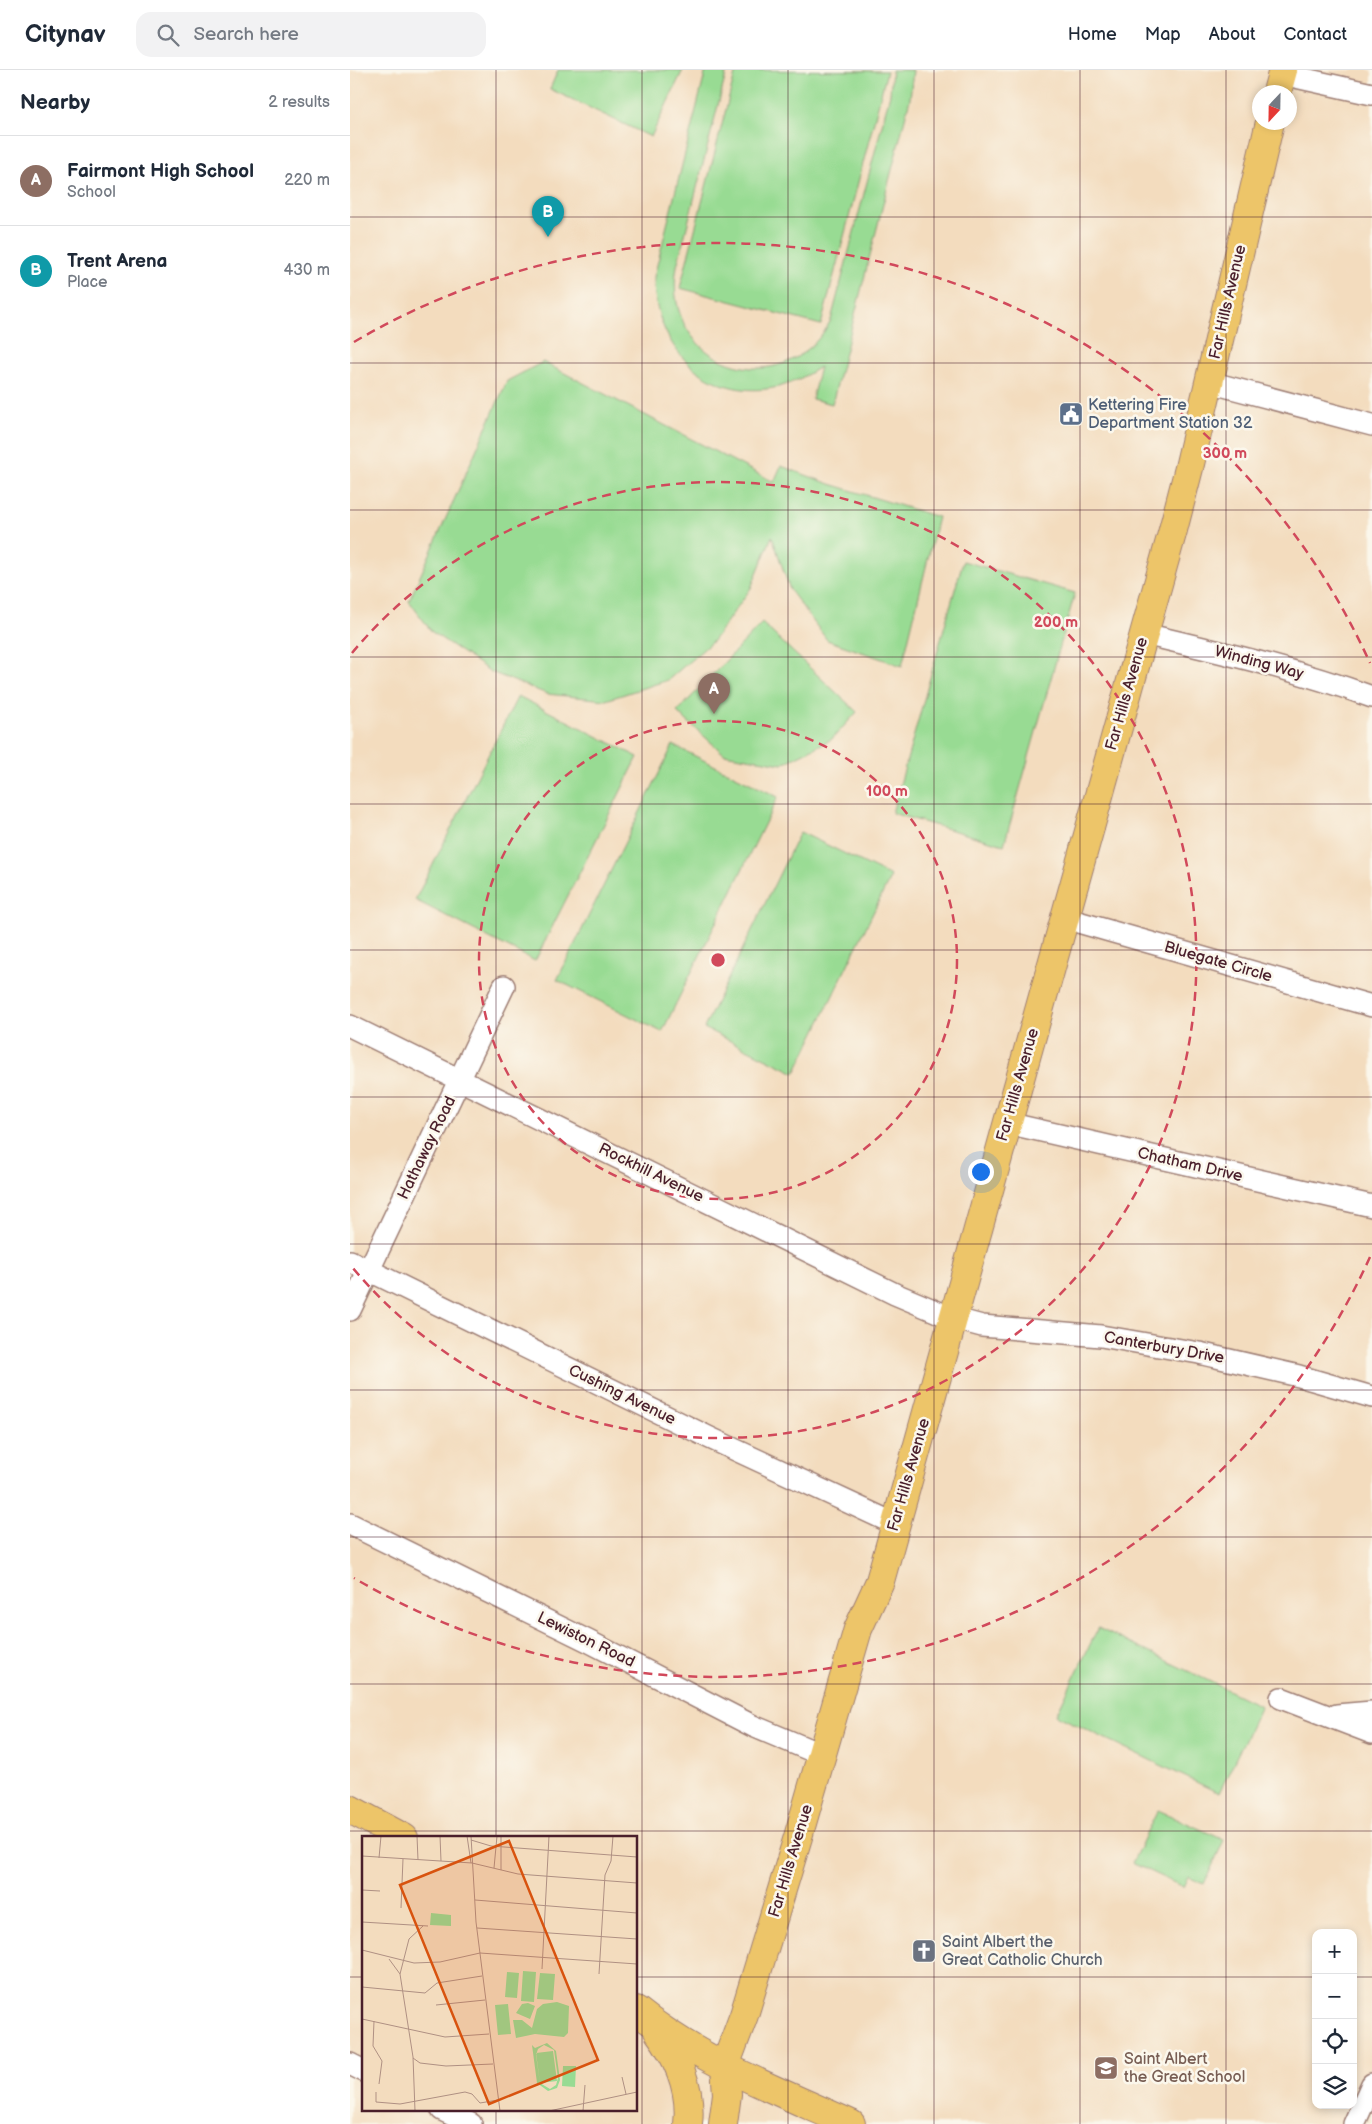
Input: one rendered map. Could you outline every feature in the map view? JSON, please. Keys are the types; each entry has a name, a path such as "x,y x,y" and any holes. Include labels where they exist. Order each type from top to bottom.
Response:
{"main road":[{"name":"Far Hills Avenue","path":"723,2124 727,2094 725,2066 744,2015 858,1628 880,1581 1190,468 1268,130"},
{"path":"350,1810 400,1836"},
{"path":"644,2016 681,2041 725,2066 850,2124"},
{"path":"644,2016 672,2051 680,2065 689,2112 688,2124"},
{"path":"688,2124 704,2083 725,2066"}],"street":[{"path":"1281,79 1372,94"},
{"path":"1209,382 1372,425"},
{"name":"Winding Way","path":"1144,634 1228,653 1286,669 1372,697"},
{"name":"Bluegate Circle","path":"1064,918 1372,1006"},
{"name":"Hathaway Road","path":"350,1310 504,986"},
{"name":"Rockhill Avenue","path":"350,1026 895,1294 952,1318"},
{"name":"Chatham Drive","path":"1008,1123 1372,1206"},
{"name":"Cushing Avenue","path":"350,1261 718,1442 895,1524"},
{"name":"Canterbury Drive","path":"952,1318 982,1326 1101,1336 1200,1353 1299,1376 1372,1397"},
{"name":"Lewiston Road","path":"350,1524 613,1654 753,1726 822,1755"},
{"path":"1281,1698 1372,1733"},
{"path":"1324,1714 1350,1715 1372,1712"},
{"path":"350,2064 362,2070"},
{"path":"1354,2124 1372,2084"},
{"path":"431,2124 437,2112"},
{"path":"447,2112 469,2120"}],"green space":[{"path":"558,70 683,70 651,137 550,89"},
{"path":"706,70 727,70 677,266 677,300 687,329 705,350 730,364 757,368 785,363 810,347 831,320 890,94 892,70 913,70 910,99 832,404 812,399 820,367 795,381 778,387 752,390 729,386 707,377 689,364 674,346 663,326 656,302 654,277"},
{"path":"736,70 887,71 821,325 680,288"},
{"path":"543,362 774,482 781,466 830,484 938,517 902,666 827,640 790,590 772,536 751,588 713,641 668,680 606,700 547,694 491,672 432,632 409,601 507,381"},
{"path":"963,561 1075,593 1004,845 892,813"},
{"path":"762,623 857,712 832,739 782,764 724,754 677,712"},
{"path":"518,696 638,757 535,961 415,900"},
{"path":"673,745 778,797 662,1032 557,980"},
{"path":"800,832 891,876 795,1073 704,1028"},
{"path":"1098,1628 1261,1706 1219,1793 1056,1715"},
{"path":"1158,1810 1224,1840 1204,1884 1188,1877 1183,1887 1132,1863"}],"place":[{"name":"Trent Arena","path":"548,237"},
{"name":"Kettering Fire Department Station 32","path":"1071,414"},
{"name":"Fairmont High School","path":"714,714"},
{"name":"Saint Albert the Great Catholic Church","path":"924,1951"},
{"name":"Saint Albert the Great School","path":"1106,2068"}]}
